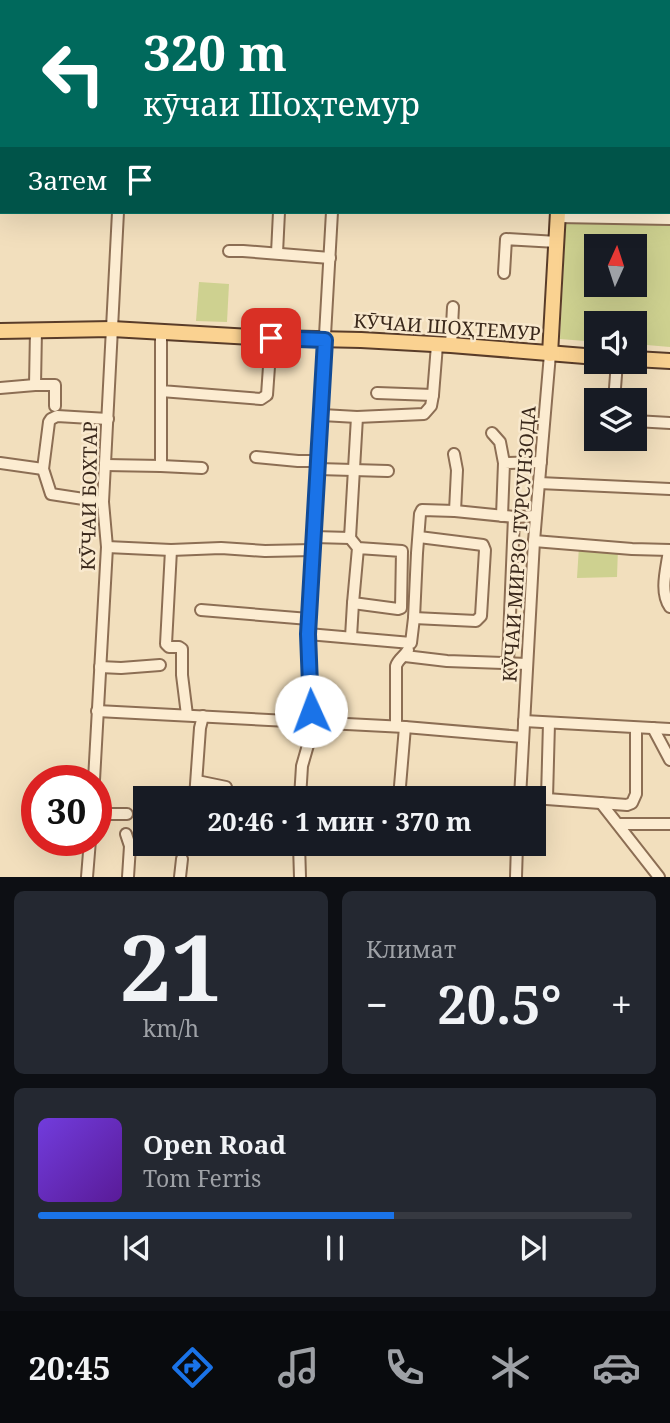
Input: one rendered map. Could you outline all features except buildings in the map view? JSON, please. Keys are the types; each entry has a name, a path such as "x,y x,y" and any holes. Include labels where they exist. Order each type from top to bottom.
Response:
{"main road":[{"path":"551,354 558,214"},
{"name":"КӮЧАИ ШОҲТЕМУР","path":"0,331 112,330 361,340 584,355"},
{"path":"647,360 670,361"}],"street":[{"name":"КӮЧАИ БОХТАР","path":"95,765 107,547 103,502 118,214"},
{"path":"277,253 279,214"},
{"path":"301,786 302,766 310,738 308,634 332,214"},
{"path":"558,214 670,219"},
{"path":"504,273 506,239 557,242"},
{"path":"229,251 330,258"},
{"path":"322,415 357,417 424,414 431,406 453,307"},
{"path":"36,330 36,385"},
{"path":"161,332 161,466"},
{"path":"161,391 265,398 271,338"},
{"name":"КӮЧАИ МИРЗО ТУРСУНЗОДА","path":"521,786 534,541 551,354"},
{"path":"0,388 55,385 55,406"},
{"path":"377,393 433,395"},
{"path":"103,502 51,494 43,469 51,419 57,416 108,419"},
{"path":"351,637 357,417"},
{"path":"647,422 670,423"},
{"path":"492,433 500,442 504,463 502,516"},
{"path":"454,454 457,470 454,511"},
{"path":"256,457 355,470 388,471"},
{"path":"504,463 541,462"},
{"path":"0,463 43,469"},
{"path":"106,464 202,468"},
{"path":"539,483 670,489"},
{"path":"399,786 401,727 396,666 411,643 416,553 422,510 514,517 536,516"},
{"path":"508,663 514,517"},
{"path":"314,537 402,551 401,608 353,603"},
{"path":"414,618 476,621 481,616 485,550 483,545 419,537"},
{"path":"534,541 670,550 665,592 665,600 670,607"},
{"path":"107,547 313,550"},
{"path":"171,550 166,644 182,649 187,715"},
{"path":"201,610 309,619"},
{"path":"308,634 411,643"},
{"path":"405,656 447,661 527,664"},
{"path":"100,667 160,665"},
{"path":"97,711 451,730 523,737"},
{"path":"196,786 200,728 204,716"},
{"path":"451,717 451,730"},
{"path":"524,722 670,729"},
{"path":"550,723 547,798 627,805 632,803 636,794 636,728"},
{"path":"653,728 670,760"},
{"path":"197,781 218,786"},
{"path":"601,803 659,877"},
{"path":"112,814 127,814"},
{"path":"619,824 670,824"},
{"path":"126,834 130,846 128,877"},
{"path":"88,877 89,856"},
{"path":"299,856 300,877"},
{"path":"514,877 516,856"},
{"path":"180,877 181,859"}],"green space":[{"path":"566,218 670,223 670,347 647,345 647,311 584,311 584,341 560,339"},
{"path":"199,282 229,284 227,322 196,321"},
{"path":"579,546 618,548 617,577 577,578"}],"route":[{"path":"271,338 325,340 308,634 311,711"}]}
